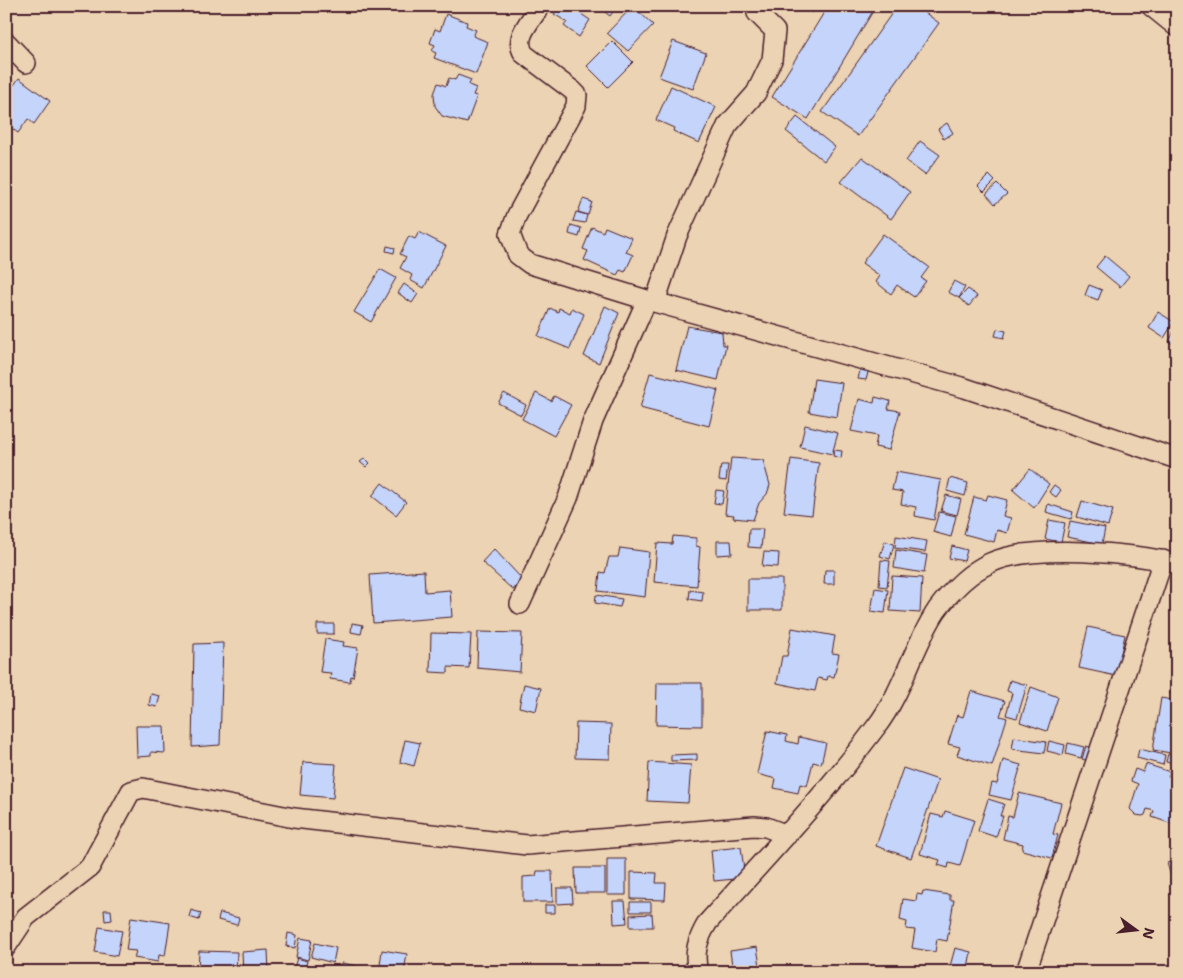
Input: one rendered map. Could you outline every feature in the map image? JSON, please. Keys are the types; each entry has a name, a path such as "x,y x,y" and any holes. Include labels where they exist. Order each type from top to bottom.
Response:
{"street":[{"path":"540,6 520,38 519,47 524,54 577,95 576,106 517,215 510,234 518,255 530,264 651,301 965,388 1177,460"},
{"path":"520,604 568,498 593,421 651,301 677,236 727,126 756,92 772,60 774,31 757,13 759,6"},
{"path":"1151,6 1177,27"},
{"path":"6,42 26,63"},
{"path":"698,972 696,950 699,936 708,922 787,835 876,727 893,702 936,612 959,583 990,562 1023,555 1080,551 1170,562 1026,972"},
{"path":"6,947 26,918 90,867 131,791 144,788 294,818 527,845 754,826 766,827 787,835"}],"building":[{"path":"559,6 569,6 590,20 579,37 564,26 567,22 554,14"},
{"path":"597,6 617,6 610,16"},
{"path":"633,6 653,25 628,51 607,33"},
{"path":"803,6 816,6 812,13"},
{"path":"828,6 876,6 808,119 772,97"},
{"path":"897,6 916,6 939,23 858,136 822,112"},
{"path":"446,14 467,22 466,26 476,30 473,36 488,42 476,74 434,58 436,53 432,51 435,45 430,43 435,29 440,31"},
{"path":"612,41 633,62 608,87 587,66"},
{"path":"673,41 706,53 693,89 659,77"},
{"path":"458,75 471,80 469,85 476,88 473,95 477,96 467,123 442,116 435,106 434,94 438,83 446,86 449,78 455,80"},
{"path":"19,78 50,101 34,124 28,119 18,133 6,124 6,83 14,85"},
{"path":"671,86 716,107 699,143 673,131 674,128 656,120"},
{"path":"797,117 835,147 824,161 786,131"},
{"path":"947,123 953,133 944,139 938,129"},
{"path":"920,141 940,155 925,175 906,161"},
{"path":"862,157 910,192 891,219 841,182"},
{"path":"989,175 995,181 984,192 978,186"},
{"path":"997,184 1007,194 995,204 986,194"},
{"path":"583,199 592,202 588,215 578,212"},
{"path":"576,212 587,215 585,223 573,221"},
{"path":"571,225 581,228 579,237 569,234"},
{"path":"592,227 603,232 605,227 632,238 626,252 633,255 625,272 620,270 617,275 584,260 588,251 583,249"},
{"path":"419,232 446,246 424,288 410,280 412,275 400,268 406,257 400,254 409,236 415,239"},
{"path":"883,234 929,267 921,278 926,281 914,297 897,285 891,294 876,282 880,276 862,263"},
{"path":"387,246 395,248 394,253 386,251"},
{"path":"1105,256 1129,276 1120,287 1096,267"},
{"path":"380,269 396,278 371,322 354,312"},
{"path":"954,281 965,287 959,298 948,292"},
{"path":"404,284 418,294 412,303 398,293"},
{"path":"1089,285 1102,290 1098,300 1085,295"},
{"path":"968,289 977,296 969,306 959,298"},
{"path":"605,306 619,313 599,363 584,356"},
{"path":"550,308 558,312 559,308 570,313 572,308 584,314 570,349 538,336"},
{"path":"1158,312 1174,322 1164,338 1149,328"},
{"path":"1177,324 1177,346 1169,342"},
{"path":"687,326 722,332 723,345 726,345 718,380 676,370"},
{"path":"997,329 1006,331 1004,338 995,336"},
{"path":"861,366 869,369 866,380 858,379"},
{"path":"650,373 718,390 709,426 640,408"},
{"path":"814,379 842,383 837,417 809,412"},
{"path":"504,393 526,405 521,415 498,403"},
{"path":"536,393 551,401 554,396 571,405 554,436 522,419"},
{"path":"875,397 890,401 888,409 900,411 889,450 875,447 877,436 851,431 859,399 874,403"},
{"path":"805,425 838,433 832,454 800,447"},
{"path":"834,450 842,451 841,458 833,456"},
{"path":"365,458 370,463 366,467 360,462"},
{"path":"731,458 763,460 770,485 767,494 759,503 753,520 733,518 734,515 725,514"},
{"path":"791,459 819,463 812,515 784,512"},
{"path":"721,465 728,465 726,481 719,480"},
{"path":"1030,469 1049,484 1034,508 1013,490"},
{"path":"896,472 941,480 934,520 915,516 916,507 901,504 903,492 892,490"},
{"path":"950,478 968,483 965,496 947,491"},
{"path":"382,483 406,502 396,515 372,496"},
{"path":"1054,485 1061,490 1056,497 1049,492"},
{"path":"716,490 724,491 722,504 714,503"},
{"path":"946,495 961,499 957,515 941,511"},
{"path":"988,495 1007,500 1003,516 1011,518 1007,533 997,530 994,542 964,534 974,497 986,500"},
{"path":"1082,501 1113,510 1108,526 1077,517"},
{"path":"1048,504 1073,512 1071,519 1046,512"},
{"path":"939,512 956,516 951,537 933,532"},
{"path":"1049,520 1065,523 1061,542 1045,539"},
{"path":"1070,521 1105,528 1102,544 1067,537"},
{"path":"749,529 763,529 761,548 748,547"},
{"path":"673,536 696,538 696,546 700,547 697,586 654,582 657,543 672,544"},
{"path":"896,536 927,541 925,552 895,548"},
{"path":"717,541 731,541 732,554 717,555"},
{"path":"885,541 894,544 890,559 880,556"},
{"path":"952,546 967,550 964,561 949,558"},
{"path":"620,548 649,552 645,597 598,591 600,572 605,573 609,557 618,557"},
{"path":"494,549 522,579 513,590 482,562"},
{"path":"896,550 927,555 924,573 894,568"},
{"path":"764,552 779,553 778,567 762,566"},
{"path":"881,560 890,561 887,587 879,586"},
{"path":"825,570 834,570 834,584 824,584"},
{"path":"424,571 425,592 450,590 452,617 373,623 370,575"},
{"path":"892,576 922,578 920,613 890,611"},
{"path":"748,579 782,579 782,610 748,610"},
{"path":"875,588 888,590 885,613 871,611"},
{"path":"690,590 703,592 702,601 689,599"},
{"path":"596,595 622,599 620,607 595,603"},
{"path":"352,623 363,625 361,634 351,632"},
{"path":"317,624 334,624 334,634 317,634"},
{"path":"1088,627 1125,635 1116,676 1079,668"},
{"path":"792,628 835,636 832,653 839,654 834,677 828,676 827,680 818,678 815,691 777,683 782,656 787,656"},
{"path":"478,632 522,633 520,672 477,668"},
{"path":"431,633 471,634 469,668 448,667 448,673 430,672"},
{"path":"325,639 344,642 343,646 358,648 353,677 351,676 350,682 330,679 331,673 320,672"},
{"path":"223,643 220,745 192,747 194,644"},
{"path":"1177,660 1177,696 1170,694"},
{"path":"1010,680 1027,685 1017,718 1006,715 1012,693 1007,691"},
{"path":"657,683 702,683 702,726 656,725"},
{"path":"524,684 541,688 536,711 519,707"},
{"path":"1031,687 1058,697 1047,731 1020,722"},
{"path":"971,691 1005,701 1000,716 1007,718 992,766 957,755 960,747 948,744 957,715 963,717"},
{"path":"151,694 160,696 157,707 149,705"},
{"path":"1161,698 1177,701 1177,754 1153,750"},
{"path":"576,723 611,724 610,759 575,758"},
{"path":"136,726 164,726 165,753 151,752 151,756 137,757"},
{"path":"767,731 787,735 786,741 798,744 799,737 826,743 821,764 813,762 807,786 800,784 798,793 774,788 776,779 757,774"},
{"path":"1014,737 1046,742 1044,753 1012,749"},
{"path":"405,740 420,743 414,766 400,762"},
{"path":"1049,741 1065,745 1063,755 1047,751"},
{"path":"1068,743 1084,747 1081,758 1066,754"},
{"path":"1086,746 1093,748 1089,761 1082,759"},
{"path":"1139,749 1165,755 1163,765 1137,758"},
{"path":"697,754 697,760 671,761 671,755"},
{"path":"1168,754 1177,756 1177,764 1166,762"},
{"path":"1003,760 1021,765 1011,800 989,795 992,783 997,784"},
{"path":"303,762 336,764 333,798 300,795"},
{"path":"649,762 691,765 688,803 647,801"},
{"path":"1146,764 1170,772 1168,776 1177,779 1175,825 1152,817 1154,811 1147,809 1145,815 1142,816 1136,815 1130,809 1138,784 1131,781 1135,769 1143,772"},
{"path":"903,768 938,780 911,858 876,846"},
{"path":"1019,793 1061,803 1053,834 1058,835 1052,858 1022,850 1023,844 1003,839 1008,816 1013,817"},
{"path":"988,799 1004,804 1000,816 1003,816 996,837 978,831"},
{"path":"945,811 974,820 960,866 949,863 948,868 938,865 940,860 920,854 931,814 943,817"},
{"path":"741,847 745,878 714,881 711,850"},
{"path":"607,859 626,859 626,895 607,895"},
{"path":"1177,860 1177,896 1167,863"},
{"path":"575,868 605,868 605,893 576,893"},
{"path":"537,871 552,871 553,902 523,902 523,877 536,876"},
{"path":"631,872 657,873 656,883 666,883 665,900 631,899"},
{"path":"557,888 572,888 573,903 557,904"},
{"path":"923,891 950,895 950,900 954,900 947,941 937,939 935,952 912,948 915,930 906,929 907,922 900,920 903,899 916,901 917,894 922,895"},
{"path":"613,901 625,901 627,923 614,924"},
{"path":"630,902 651,902 651,912 630,912"},
{"path":"545,905 555,905 555,913 545,913"},
{"path":"104,910 111,910 112,920 105,921"},
{"path":"191,910 201,913 199,920 189,917"},
{"path":"220,913 239,918 237,925 218,920"},
{"path":"652,914 653,927 630,927 630,915"},
{"path":"131,917 170,923 165,956 159,955 158,962 134,958 136,951 126,950"},
{"path":"99,927 122,931 117,956 95,952"},
{"path":"288,933 297,935 295,948 286,946"},
{"path":"300,938 312,940 308,960 296,957"},
{"path":"315,943 336,948 333,963 311,957"},
{"path":"757,947 761,972 733,972 730,951"},
{"path":"955,948 971,952 967,972 949,970"},
{"path":"268,950 269,972 243,972 242,952"},
{"path":"382,950 407,954 404,972 390,972 391,966 380,965"},
{"path":"199,951 237,952 236,972 198,972"},
{"path":"297,958 307,961 304,972 293,971"},
{"path":"342,963 357,966 356,972 340,972"}]}
